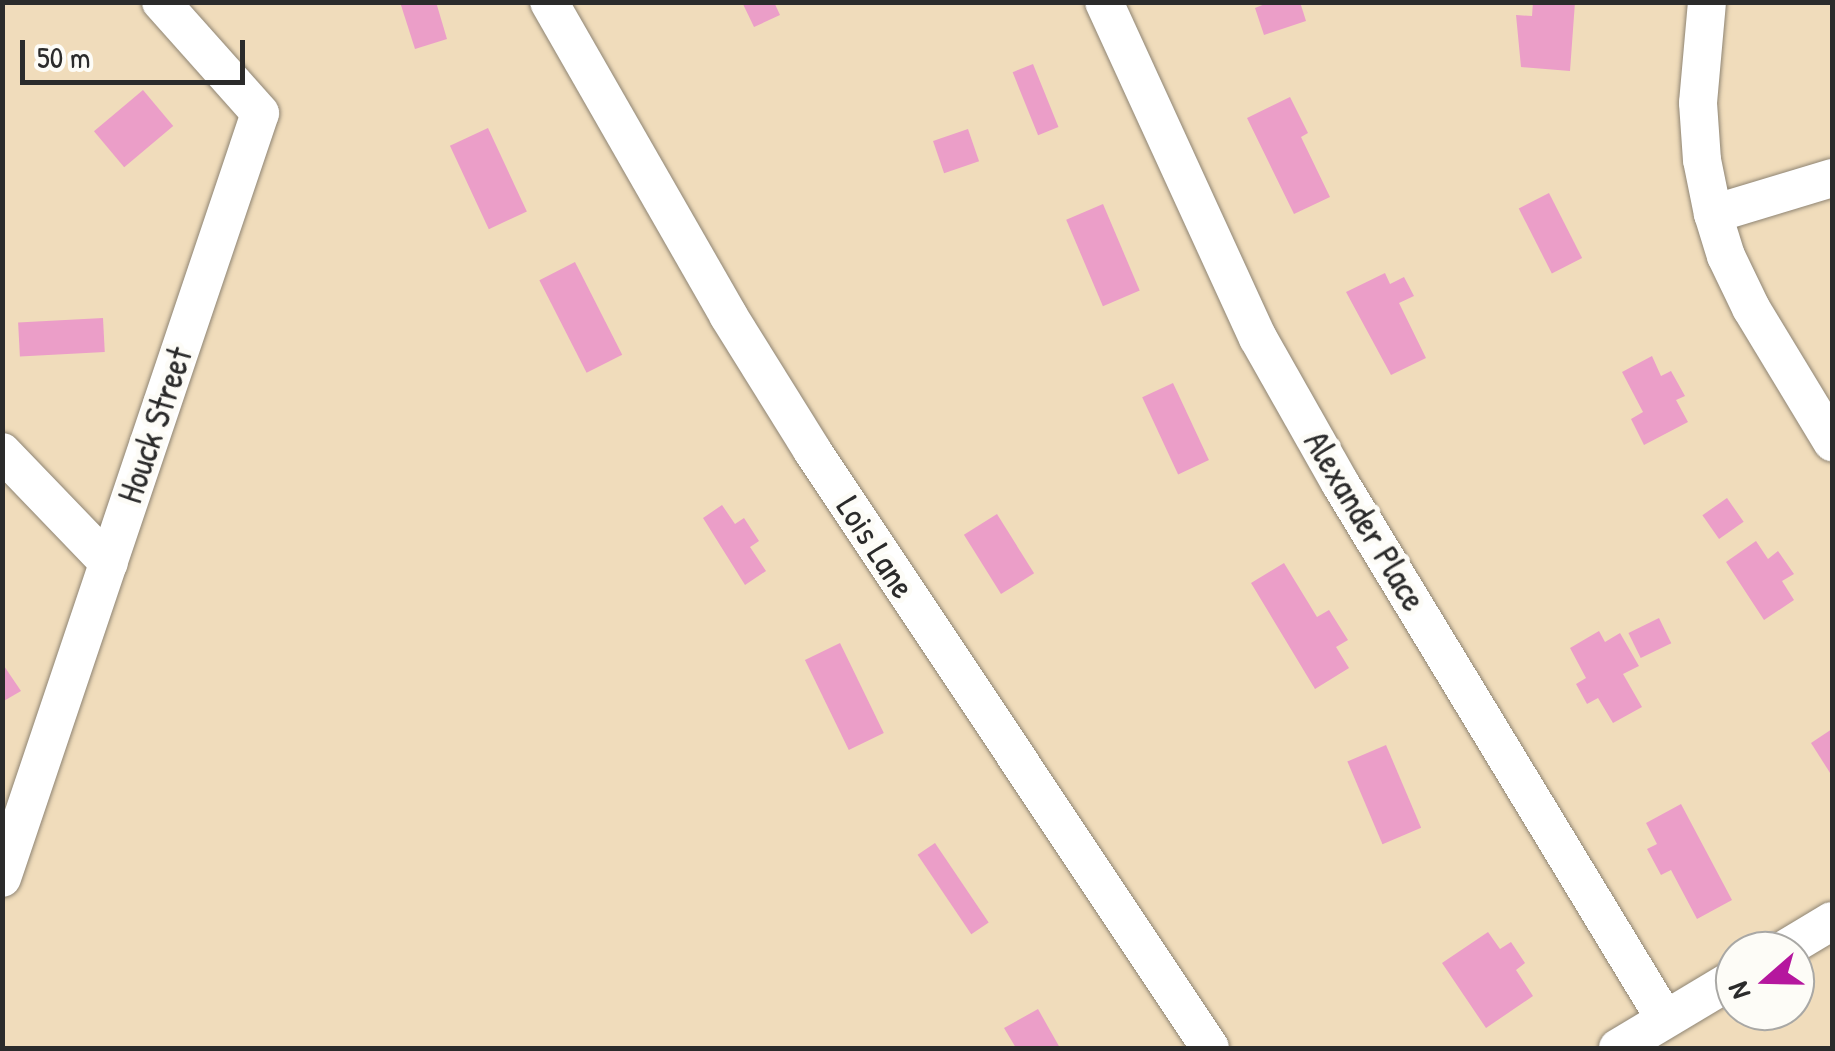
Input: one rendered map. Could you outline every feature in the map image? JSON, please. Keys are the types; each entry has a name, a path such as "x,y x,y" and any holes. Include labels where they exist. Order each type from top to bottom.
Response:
{"street":[{"name":"Houck Street","path":"2,878 260,113 161,2"},
{"name":"Alexander Place","path":"1104,2 1258,338 1665,1019"},
{"path":"1708,2 1698,103 1702,160 1713,214 1726,256 1751,308 1832,442"},
{"name":"Lois Lane","path":"556,18 812,450 1128,932 1210,1048"},
{"path":"1713,214 1832,178"},
{"path":"2,452 108,564"},
{"path":"1618,1048 1715,990"}],"building":[{"path":"400,2 436,2 447,39 415,49"},
{"path":"742,2 774,2 780,15 754,27"},
{"path":"1270,2 1300,2 1306,21 1264,35 1255,8"},
{"path":"1533,2 1575,2 1570,71 1521,67 1516,15 1532,16"},
{"path":"1033,64 1058,127 1038,135 1013,72"},
{"path":"143,90 173,126 124,167 94,131"},
{"path":"1290,97 1308,133 1301,137 1330,197 1294,214 1247,118"},
{"path":"488,128 527,211 489,229 450,146"},
{"path":"968,129 979,161 944,173 933,141"},
{"path":"1549,193 1582,258 1552,273 1519,208"},
{"path":"1103,204 1140,291 1103,306 1066,220"},
{"path":"575,262 622,355 587,373 539,280"},
{"path":"1385,273 1390,284 1404,277 1414,296 1399,303 1426,358 1391,375 1346,292"},
{"path":"103,318 105,352 20,356 18,322"},
{"path":"1652,356 1661,376 1671,371 1685,396 1676,400 1688,422 1644,445 1631,419 1643,412 1622,372"},
{"path":"1173,383 1209,460 1178,474 1142,397"},
{"path":"1727,498 1744,522 1719,539 1702,515"},
{"path":"722,505 735,524 744,518 759,541 750,547 766,571 745,585 703,518"},
{"path":"997,514 1034,573 1001,594 964,535"},
{"path":"1756,541 1768,559 1778,551 1794,574 1782,581 1794,600 1764,620 1726,562"},
{"path":"1284,563 1317,617 1329,610 1348,640 1336,647 1349,668 1315,689 1251,583"},
{"path":"1659,618 1671,643 1641,658 1628,633"},
{"path":"1599,631 1605,642 1620,633 1639,666 1623,674 1642,707 1613,723 1598,698 1587,704 1576,684 1586,678 1570,648"},
{"path":"840,643 884,733 849,750 805,660"},
{"path":"2,663 21,691 2,702"},
{"path":"1832,729 1832,776 1811,743"},
{"path":"1386,745 1421,828 1383,844 1347,761"},
{"path":"1681,804 1732,900 1697,919 1671,870 1661,875 1647,849 1657,844 1646,823"},
{"path":"935,843 989,923 971,934 918,855"},
{"path":"1488,932 1500,949 1511,942 1525,963 1516,970 1533,996 1486,1028 1442,963"},
{"path":"1038,1009 1060,1048 1016,1048 1004,1028"}]}
